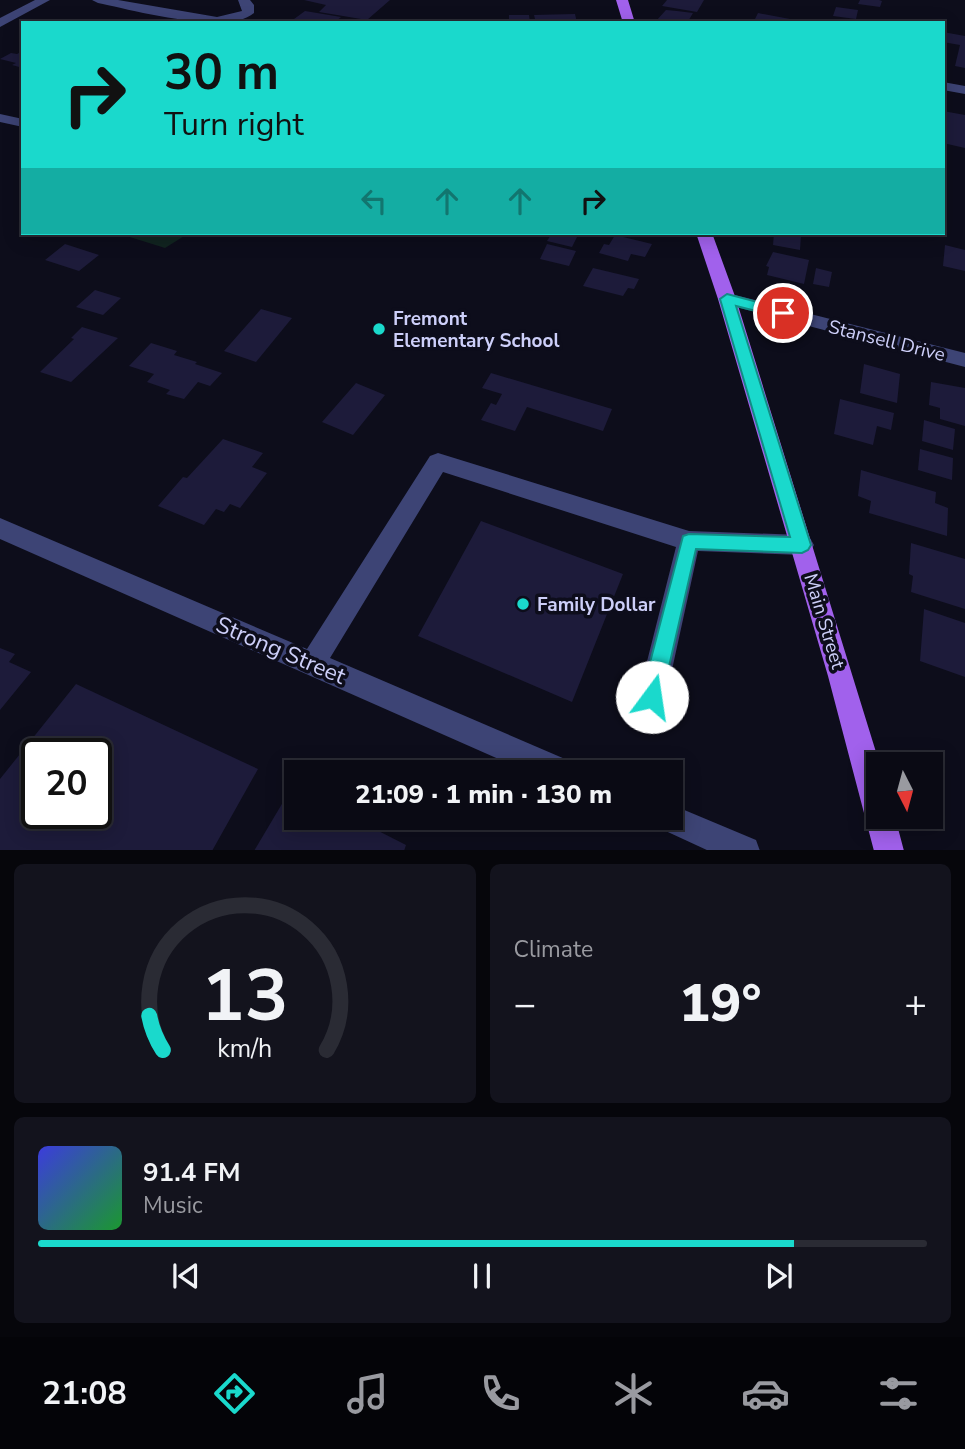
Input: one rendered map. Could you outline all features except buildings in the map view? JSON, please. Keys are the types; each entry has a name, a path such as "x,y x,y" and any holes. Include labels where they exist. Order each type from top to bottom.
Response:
{"main road":[{"path":"622,0 628,21"},
{"name":"Main Street","path":"705,235 727,299 802,545 866,769"},
{"path":"884,830 890,850"}],"street":[{"path":"0,23 44,0"},
{"path":"98,0 222,21 248,13 248,5 244,0"},
{"path":"945,86 965,90"},
{"path":"0,118 21,123"},
{"name":"Stansell Drive","path":"727,299 965,360"},
{"path":"312,664 438,462 689,541 802,545"},
{"name":"Strong Street","path":"0,528 534,760"},
{"path":"652,697 689,541"},
{"path":"683,824 745,850"}],"green space":[{"path":"123,235 186,235 165,248"}],"place":[{"name":"Fremont Elementary School","path":"379,329"},
{"name":"Family Dollar","path":"523,604"}],"route":[{"path":"652,697 689,541 802,545 727,299 783,313"}]}
